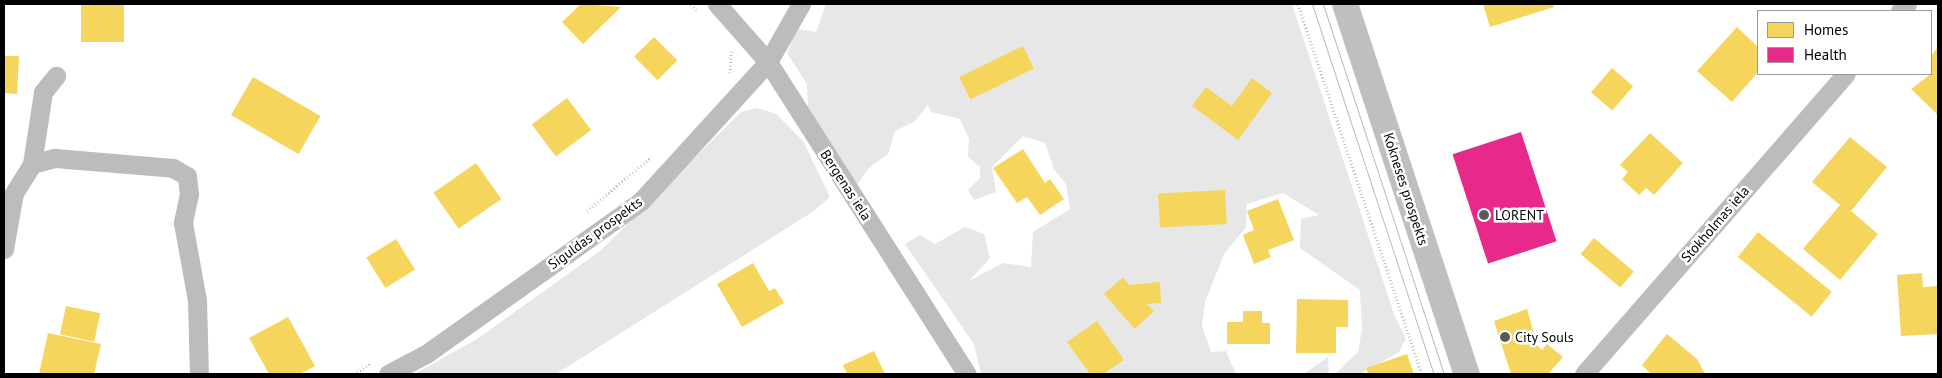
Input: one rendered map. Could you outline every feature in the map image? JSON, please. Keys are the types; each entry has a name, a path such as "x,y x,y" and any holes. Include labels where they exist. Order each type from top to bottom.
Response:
{"street":[{"name":"Bergenas iela","path":"717,4 768,62 967,374"},
{"name":"Siguldas prospekts","path":"383,367 426,354 641,201 768,62 801,4"},
{"name":"Kokneses prospekts","path":"1345,4 1467,374"},
{"name":"Stokholmas iela","path":"1584,374 1845,75"},
{"path":"4,249 14,193 32,164 43,92 56,76"},
{"path":"32,164 64,159 173,168 187,176 189,194 183,222 197,300 199,374"}],"path":[{"path":"691,4 703,17"},
{"path":"1298,4 1422,374"},
{"path":"726,43 732,49 729,76"},
{"path":"579,218 656,152"},
{"path":"354,374 383,367"}],"shaded area":[{"path":"826,4 1292,4 1394,314 1406,339 1399,352 1360,374 1335,374 1358,352 1362,329 1360,290 1300,248 1301,219 1319,215 1283,193 1247,204 1246,227 1224,254 1205,302 1202,326 1211,352 1226,351 1236,374 981,374 974,344 905,244 920,235 935,244 965,227 984,234 990,258 969,281 1003,263 1031,267 1033,232 1070,209 1066,184 1054,169 1045,143 1023,136 992,167 996,192 974,200 968,190 980,178 980,167 968,157 969,139 960,119 931,112 928,105 915,121 895,131 888,154 869,168 856,186 808,107 807,84 787,53 797,29 816,32"},
{"path":"757,108 776,114 803,141 830,197 814,211 556,374 414,374 477,339 600,251 741,112"},
{"path":"1328,357 1329,374 1304,374 1315,366"}],"building: Homes":[{"path":"81,4 124,4 124,42 81,42"},
{"path":"581,4 621,7 583,44 562,22"},
{"path":"1483,4 1553,4 1554,7 1490,27"},
{"path":"1737,27 1757,46 1757,73 1732,102 1697,71"},
{"path":"654,37 677,60 658,80 634,57"},
{"path":"1023,46 1034,68 970,100 959,77"},
{"path":"1938,47 1938,115 1911,89 1932,75 1932,55"},
{"path":"4,56 19,56 17,94 4,93"},
{"path":"1612,68 1633,86 1612,111 1591,92"},
{"path":"253,77 321,116 299,154 231,115"},
{"path":"1252,78 1272,93 1238,140 1192,106 1206,87 1232,106"},
{"path":"567,98 591,130 556,156 532,124"},
{"path":"1650,133 1683,163 1654,195 1646,188 1639,195 1622,179 1628,172 1620,165"},
{"path":"1850,137 1887,167 1851,211 1878,234 1840,280 1803,249 1840,205 1812,182"},
{"path":"1023,149 1045,183 1050,179 1064,199 1040,215 1027,197 1017,203 993,168"},
{"path":"476,163 501,199 459,229 433,193"},
{"path":"1225,190 1227,224 1160,227 1158,194"},
{"path":"1278,199 1294,240 1268,250 1271,257 1254,264 1243,235 1254,230 1247,211"},
{"path":"1758,232 1832,292 1812,317 1738,257"},
{"path":"1594,238 1634,271 1620,288 1581,254"},
{"path":"396,239 415,270 385,288 366,258"},
{"path":"753,263 769,291 775,288 784,303 742,327 717,284"},
{"path":"1922,273 1923,287 1938,286 1938,334 1901,336 1897,275"},
{"path":"1123,277 1129,285 1160,282 1161,303 1147,304 1154,311 1135,329 1104,294"},
{"path":"1297,299 1348,300 1348,327 1336,327 1336,353 1296,353"},
{"path":"66,306 100,313 94,342 60,334"},
{"path":"1527,309 1537,345 1542,350 1547,344 1563,357 1548,374 1511,374 1494,321"},
{"path":"1243,311 1262,311 1262,323 1270,323 1270,344 1227,344 1227,322 1243,322"},
{"path":"288,317 315,366 300,374 269,374 249,338"},
{"path":"1097,321 1124,360 1103,374 1090,374 1067,342"},
{"path":"48,333 101,344 94,374 39,374"},
{"path":"1667,334 1697,359 1705,374 1651,374 1642,365"},
{"path":"874,351 885,374 847,374 843,365"},
{"path":"1407,354 1414,374 1368,374 1366,368"}],"building: Health":[{"path":"1521,132 1557,241 1488,264 1453,154"}],"tram line":[{"path":"1312,4 1434,374"},
{"path":"1323,4 1444,374"}],"place":[{"name":"LORENT","path":"1484,215"},
{"name":"City Souls","path":"1505,337"}]}
